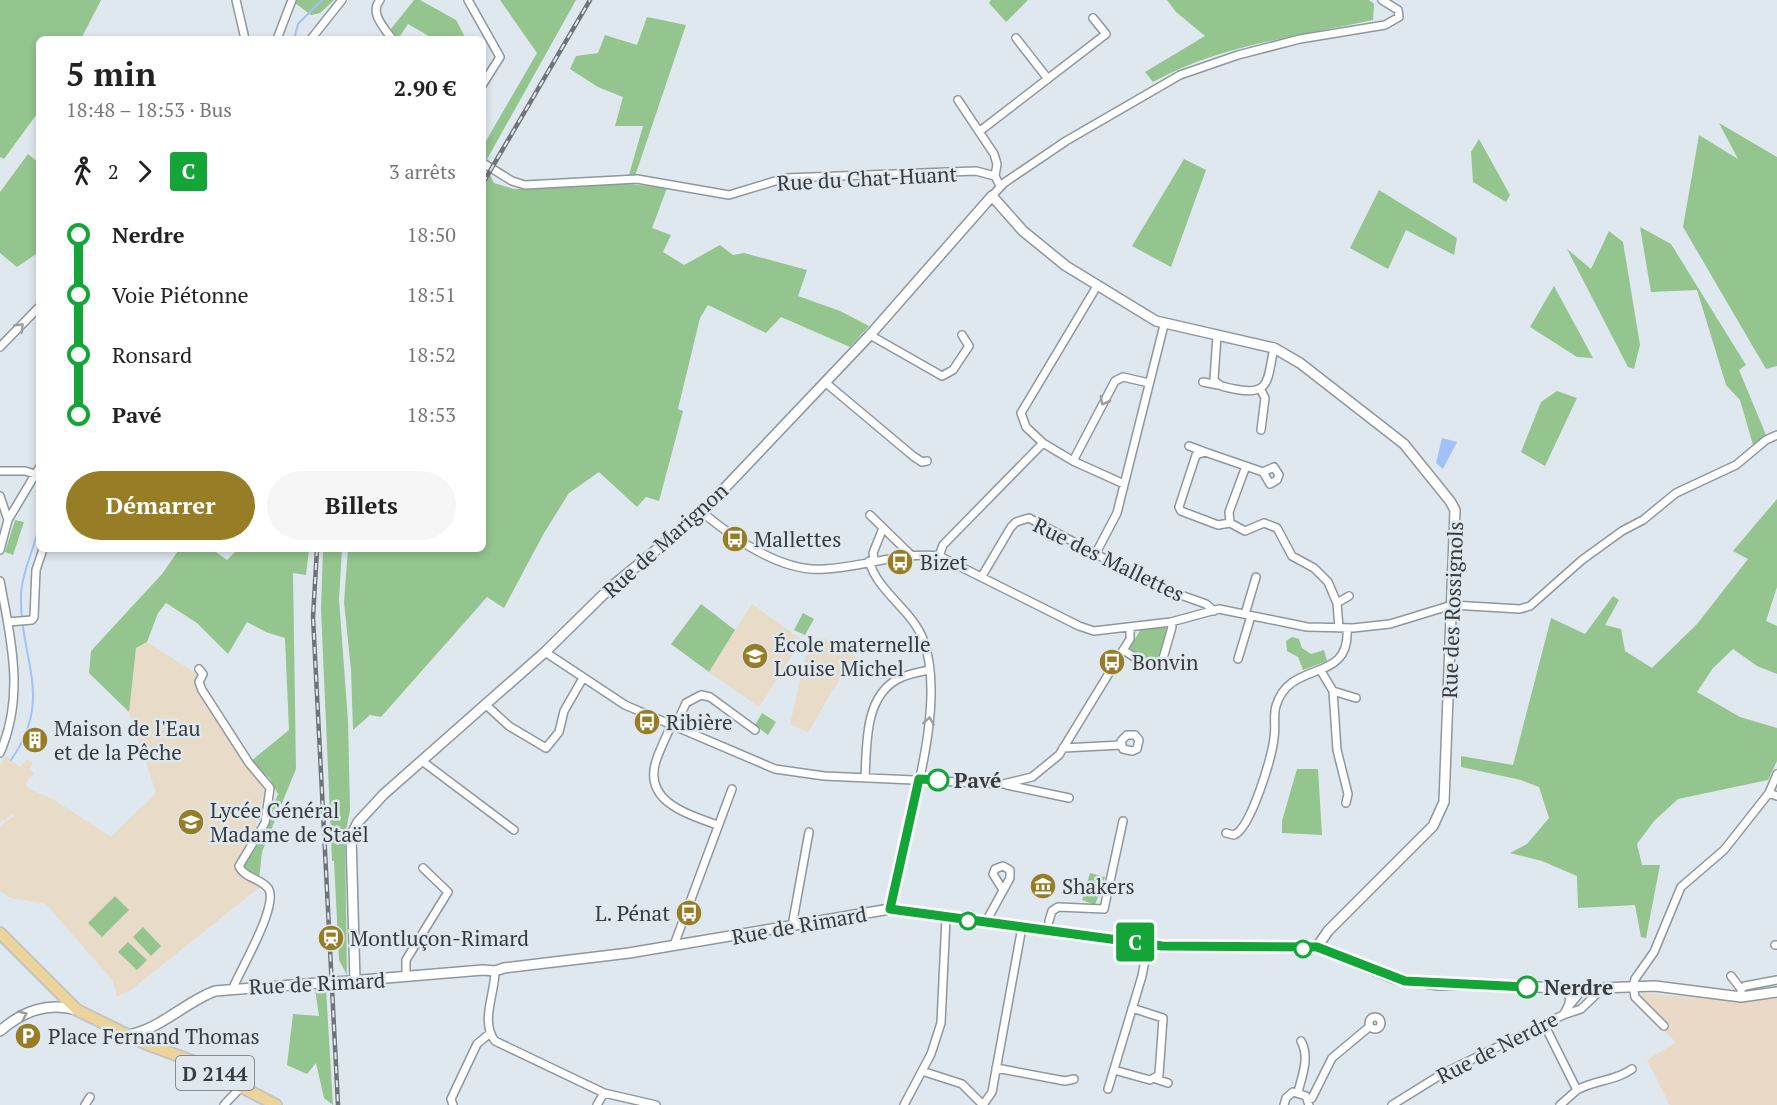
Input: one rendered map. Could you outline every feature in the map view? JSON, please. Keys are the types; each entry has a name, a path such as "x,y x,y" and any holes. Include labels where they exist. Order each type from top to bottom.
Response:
{"main road":[{"name":"D 2144","path":"0,933 64,994 77,1010 133,1034 276,1105"},
{"name":"D 2144","path":"64,994 133,1034"}],"street":[{"path":"236,0 244,36"},
{"path":"278,36 292,0"},
{"path":"313,36 342,0"},
{"path":"380,0 375,6 375,13 390,36"},
{"path":"468,0 500,57 486,79"},
{"name":"Rue de Marignon","path":"352,981 351,836 358,822 484,704 545,652 610,588 702,512 870,335 926,267 1000,186 1066,141 1180,75 1238,55 1300,39 1385,25 1399,17 1398,10 1382,0"},
{"path":"980,131 1106,34 1093,18"},
{"path":"1016,38 1048,79"},
{"path":"958,100 994,154 997,164 995,176 1000,186"},
{"name":"Rue du Chat-Huant","path":"486,165 512,181 525,185 637,179 729,195 785,178 976,171 995,176"},
{"name":"Rue des Rossignols","path":"992,196 1023,231 1066,266 1164,325 1274,348 1300,363 1400,440 1414,454 1455,510 1444,802 1439,815 1424,836 1328,931 1317,947"},
{"path":"1097,286 1021,413 1026,427 1043,443 1073,461 1124,484"},
{"path":"0,347 36,310"},
{"path":"1096,553 1117,513 1164,325"},
{"path":"870,335 942,376 953,370 969,346 962,335"},
{"path":"1217,336 1213,373 1214,379 1220,386"},
{"path":"1203,382 1250,392 1261,390 1266,385 1274,348"},
{"path":"1073,461 1115,381 1123,377 1149,383"},
{"path":"826,383 913,456 922,462 927,461"},
{"path":"1261,390 1265,398 1261,430"},
{"path":"1452,605 1520,609 1530,606 1582,560 1622,531 1643,520 1676,493 1736,465 1774,436"},
{"path":"939,556 943,545 1043,443"},
{"path":"1189,446 1263,472"},
{"path":"1205,452 1196,455 1179,507 1181,511 1218,525 1230,523 1245,531 1264,524 1274,525 1292,556 1314,568 1328,582 1336,603 1339,628"},
{"path":"1230,523 1229,512 1246,466"},
{"path":"0,471 36,471"},
{"path":"0,550 8,520 36,473"},
{"path":"0,496 8,520"},
{"path":"702,512 769,557 791,566 825,569 912,556 939,556 1087,629 1171,622 1214,610"},
{"path":"870,515 912,556"},
{"name":"Rue des Mallettes","path":"982,576 1011,527 1022,519 1035,520 1096,553 1214,610 1225,610 1307,627 1347,628 1390,624 1452,605"},
{"path":"883,528 872,561 882,587 911,620 923,639 929,670 931,713 890,909"},
{"path":"8,622 29,620 34,616 36,570 42,552"},
{"path":"1238,659 1256,577"},
{"path":"0,581 15,665 13,711 0,753"},
{"path":"1336,603 1349,596"},
{"path":"1123,650 1151,665 1158,665 1172,627 1171,622"},
{"path":"1003,784 1032,777 1053,761 1130,639 1130,627"},
{"path":"1226,833 1234,835 1243,828 1263,782 1275,739 1275,711 1279,697 1291,681 1321,671 1338,661 1347,645 1347,628"},
{"path":"545,652 626,705 776,769 807,774 1003,784 1069,798"},
{"path":"199,669 203,674 200,682 202,690 249,763 270,788 271,796 261,831 239,866 244,873 267,887 270,896 261,930 233,988"},
{"path":"865,777 868,728 878,700 896,679 929,670"},
{"path":"1321,671 1333,691 1337,750 1348,794 1346,803"},
{"path":"484,704 509,726 546,748 559,732 564,711 583,678"},
{"path":"1333,691 1356,699"},
{"path":"717,825 676,809 665,801 656,788 654,776 656,762 686,703 701,695 710,697 755,730"},
{"path":"1063,748 1122,746"},
{"path":"422,761 514,830"},
{"path":"1032,777 1038,792"},
{"path":"1664,1026 1635,997 1633,986 1654,952 1681,887 1724,850 1769,793 1776,777"},
{"path":"674,945 732,789"},
{"path":"1769,793 1777,796"},
{"path":"1049,921 1052,911 1058,907 1104,909 1123,821"},
{"path":"792,926 810,832"},
{"path":"406,977 406,960 448,892 423,868"},
{"path":"985,923 1003,890"},
{"name":"Rue de Rimard","path":"133,1034 148,1030 200,997 233,988 495,971 629,953 890,909 1148,944 1198,948 1317,947 1405,981 1583,989 1656,986 1741,993 1777,992"},
{"path":"904,1105 937,1039 941,1023 946,918"},
{"path":"922,1071 962,1084 983,1105 992,1092 1022,927"},
{"path":"1108,1089 1148,944"},
{"path":"495,971 488,1022 489,1034 495,1041 507,1049 604,1093 656,1105"},
{"path":"1731,976 1741,993 1777,980"},
{"path":"1572,1009 1604,987"},
{"name":"Rue de Nerdre","path":"1563,988 1568,993 1572,1009"},
{"name":"Rue de Nerdre","path":"1392,1105 1442,1074 1545,1026 1572,1009 1583,989"},
{"path":"0,1031 15,1018 50,1006 64,994"},
{"path":"50,1006 77,1010"},
{"path":"1132,1008 1163,1018 1159,1075 1156,1079"},
{"path":"1545,1026 1577,1090"},
{"path":"1309,1103 1332,1058 1370,1027"},
{"path":"453,1105 451,1099 477,1044 489,1034"},
{"path":"1298,1092 1306,1060 1305,1048 1301,1041"},
{"path":"996,1068 1065,1081 1074,1079"},
{"path":"1560,1105 1586,1084 1625,1075 1632,1069"},
{"path":"1114,1070 1168,1083"},
{"path":"224,1105 241,1087"},
{"path":"1284,1105 1290,1094 1298,1092 1306,1096 1309,1103"},
{"path":"597,1105 604,1093"},
{"path":"85,1105 90,1097"}],"shaded area":[{"name":"École maternelle Louise Michel","path":"752,604 802,640 759,707 709,672"},
{"path":"817,638 825,639 864,661 853,679 842,675 808,732 790,724 808,647"},
{"name":"Lycée Général Madame de Staël","path":"147,642 199,675 196,685 198,693 262,786 264,792 253,838 233,868 261,886 132,989 117,997 113,981 46,904 10,898 0,891 0,826 14,816 11,814 5,821 3,819 0,821 0,766 6,756 20,767 27,759 33,763 29,769 34,773 26,783 28,788 54,800 111,837 156,793 129,712 136,648"},
{"path":"1642,993 1735,1001 1777,998 1777,1105 1670,1105 1647,1060 1676,1042 1637,1007"}],"green space":[{"path":"0,0 101,0 83,36 36,36 36,115 4,159 0,157"},
{"path":"297,0 334,0 320,13 311,15 295,3"},
{"path":"414,0 420,0 456,20 464,36 429,36 408,24 400,36 395,36 390,30"},
{"path":"500,0 576,0 486,161 486,141 537,53"},
{"path":"991,0 1028,0 1006,22 989,3"},
{"path":"1167,0 1369,0 1374,4 1373,20 1232,50 1178,69 1153,82 1145,72 1205,36 1176,12"},
{"path":"647,17 686,25 635,176 629,175 643,126 615,126 623,97 598,87 570,69 576,56 598,53 605,35 637,45"},
{"path":"1719,123 1777,157 1777,366 1766,369 1683,227 1699,135 1738,159"},
{"path":"1479,139 1510,195 1506,202 1473,182 1471,152"},
{"path":"28,154 36,161 36,254 17,267 0,253 0,192"},
{"path":"1184,159 1206,170 1171,267 1132,246"},
{"path":"490,175 494,183 514,189 620,183 667,188 652,228 671,235 663,252 684,265 720,245 733,255 744,253 807,270 798,296 840,311 869,326 850,347 781,317 766,333 708,305 700,318 678,409 683,411 659,501 646,497 637,507 599,472 569,493 544,533 504,608 487,597 381,717 370,715 353,730 351,670 344,602 348,552 486,552 486,182"},
{"path":"1379,190 1457,238 1454,255 1406,230 1388,269 1350,248"},
{"path":"1640,227 1671,244 1746,365 1739,370 1766,435 1753,445 1740,400 1726,385 1697,290 1651,292"},
{"path":"1609,231 1623,242 1640,345 1634,369 1628,367 1567,249 1591,269"},
{"path":"1554,286 1593,358 1577,357 1530,327"},
{"path":"1557,391 1577,398 1545,466 1521,452 1541,402"},
{"path":"1777,499 1777,587 1766,621 1777,626 1777,674 1757,666 1733,649 1713,668 1697,692 1740,717 1777,728 1777,761 1768,780 1678,799 1654,821 1637,844 1642,865 1660,865 1646,938 1641,937 1635,905 1578,908 1577,876 1542,861 1510,853 1527,844 1549,818 1539,787 1521,780 1461,767 1461,756 1513,765 1551,618 1585,634 1613,596 1619,600 1605,625 1621,629 1625,651 1652,668 1697,624 1748,559 1733,551"},
{"path":"15,520 24,522 13,555 5,552"},
{"path":"177,552 216,552 227,560 235,552 309,552 306,575 293,573 296,769 262,852 259,880 241,865 263,831 278,794 270,779 251,761 289,730 285,638 266,632 247,622 228,654 197,623 166,603 158,613 147,642 136,648 129,712 89,673 91,651 162,574"},
{"path":"323,552 342,552 339,599 348,721 350,810 345,836 347,975 339,960 334,861 332,861 321,609"},
{"path":"701,604 735,630 709,672 671,644"},
{"path":"803,613 814,619 805,635 794,630"},
{"path":"1164,626 1168,630 1159,660 1152,663 1131,650 1130,647 1141,629"},
{"path":"1292,637 1299,639 1302,648 1311,654 1324,650 1327,661 1303,670 1298,657 1287,651 1286,641"},
{"path":"762,713 776,722 768,735 755,725"},
{"path":"1297,769 1318,769 1322,835 1282,833 1282,821"},
{"path":"1090,873 1105,877 1095,905 1082,900"},
{"path":"115,896 129,910 102,937 88,923"},
{"path":"143,927 161,946 151,956 133,937"},
{"path":"128,942 147,960 137,970 118,952"},
{"path":"315,989 326,989 333,1105 324,1098 316,1063 307,1074 287,1065 293,1014 319,1016"}],"water":[{"path":"1442,438 1457,442 1443,469 1436,463"}],"waterway":[{"path":"295,36 298,24 322,0"},
{"path":"11,760 24,737 31,717 32,678 22,617 21,594 36,537"}],"railway":[{"path":"486,178 590,0"},
{"path":"317,552 313,617 338,1105"}],"bus line":[{"name":"C","path":"938,780 919,779 890,909 1162,946 1311,949 1317,947 1360,963 1385,976 1405,981 1527,987"}],"place":[{"name":"Mallettes","path":"735,539"},
{"name":"Bizet","path":"900,562"},
{"name":"École maternelle Louise Michel","path":"755,656"},
{"name":"Bonvin","path":"1112,662"},
{"name":"Ribière","path":"647,722"},
{"name":"Maison de l'Eau et de la Pêche","path":"35,740"},
{"name":"Pavé","path":"938,780"},
{"name":"Lycée Général Madame de Staël","path":"191,822"},
{"name":"Shakers","path":"1043,886"},
{"name":"L. Pénat","path":"689,913"},
{"name":"Montluçon-Rimard","path":"331,938"},
{"name":"Nerdre","path":"1527,987"},
{"name":"Place Fernand Thomas","path":"28,1036"}]}
